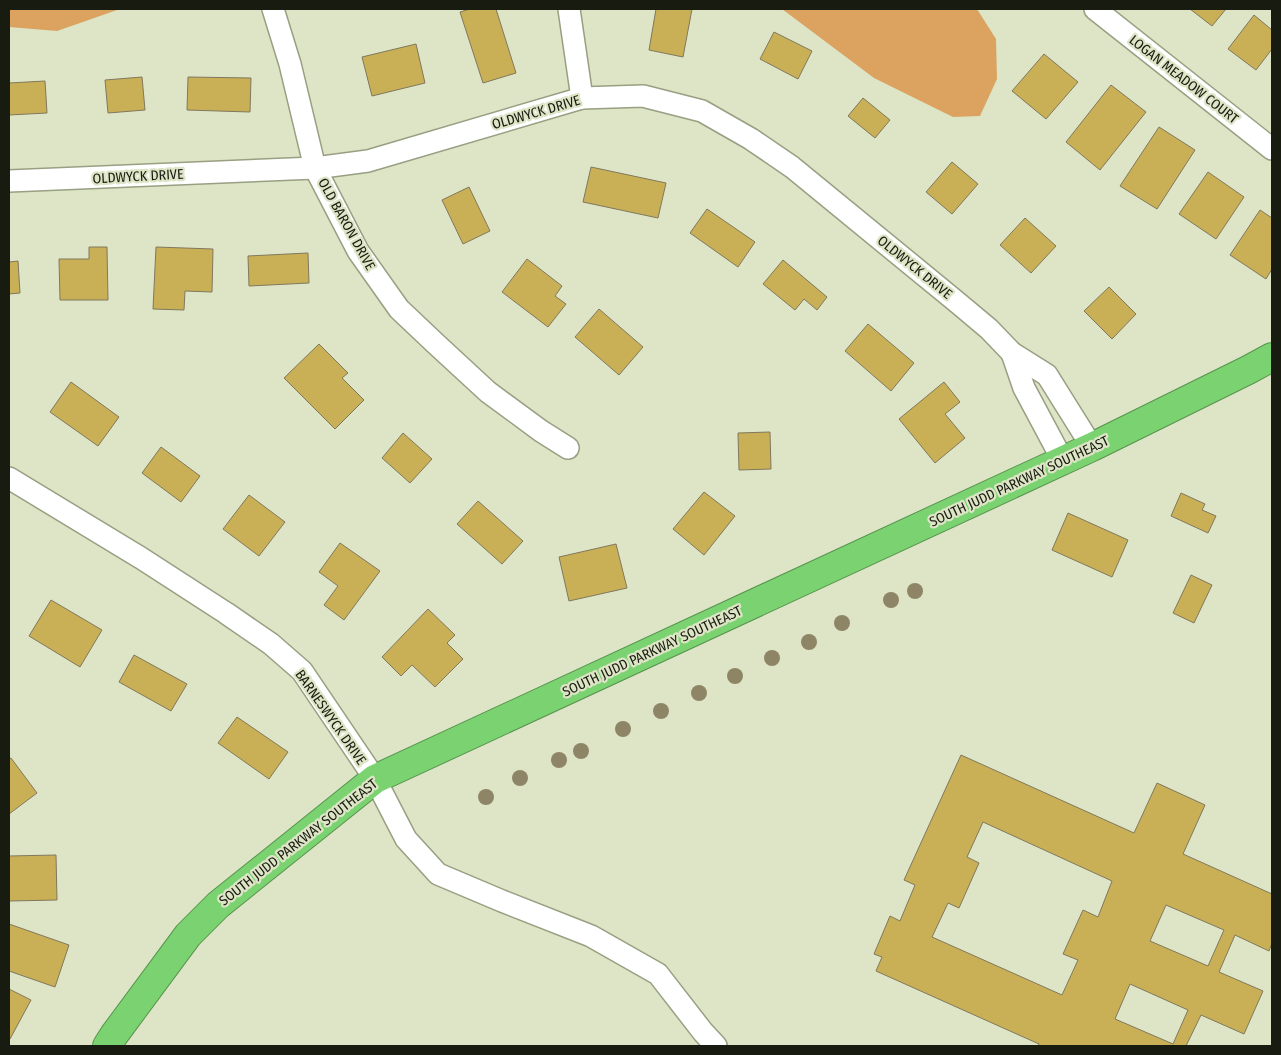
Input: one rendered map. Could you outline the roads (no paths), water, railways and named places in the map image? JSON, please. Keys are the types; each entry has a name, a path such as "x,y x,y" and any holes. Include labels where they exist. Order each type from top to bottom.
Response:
{"highway":[{"name":"SOUTH JUDD PARKWAY SOUTHEAST","path":"107,1046 188,935 218,905 375,779 1063,461 1272,357"}],"street":[{"name":"OLD BARON DRIVE","path":"273,9 290,64 315,168 358,251 399,310 488,392 541,431 568,448"},
{"path":"569,9 582,98"},
{"name":"LOGAN MEADOW COURT","path":"1095,9 1272,149"},
{"name":"OLDWYCK DRIVE","path":"9,181 315,168 368,161 582,98 643,96 702,111 751,139 792,167 989,329 1012,353 1047,375 1092,447"},
{"name":"OLDWYCK DRIVE","path":"1012,353 1024,388 1063,461"},
{"name":"BARNESWYCK DRIVE","path":"9,478 141,558 226,613 271,644 302,671 375,779 406,839 438,874 590,936 658,974 716,1046"}]}
